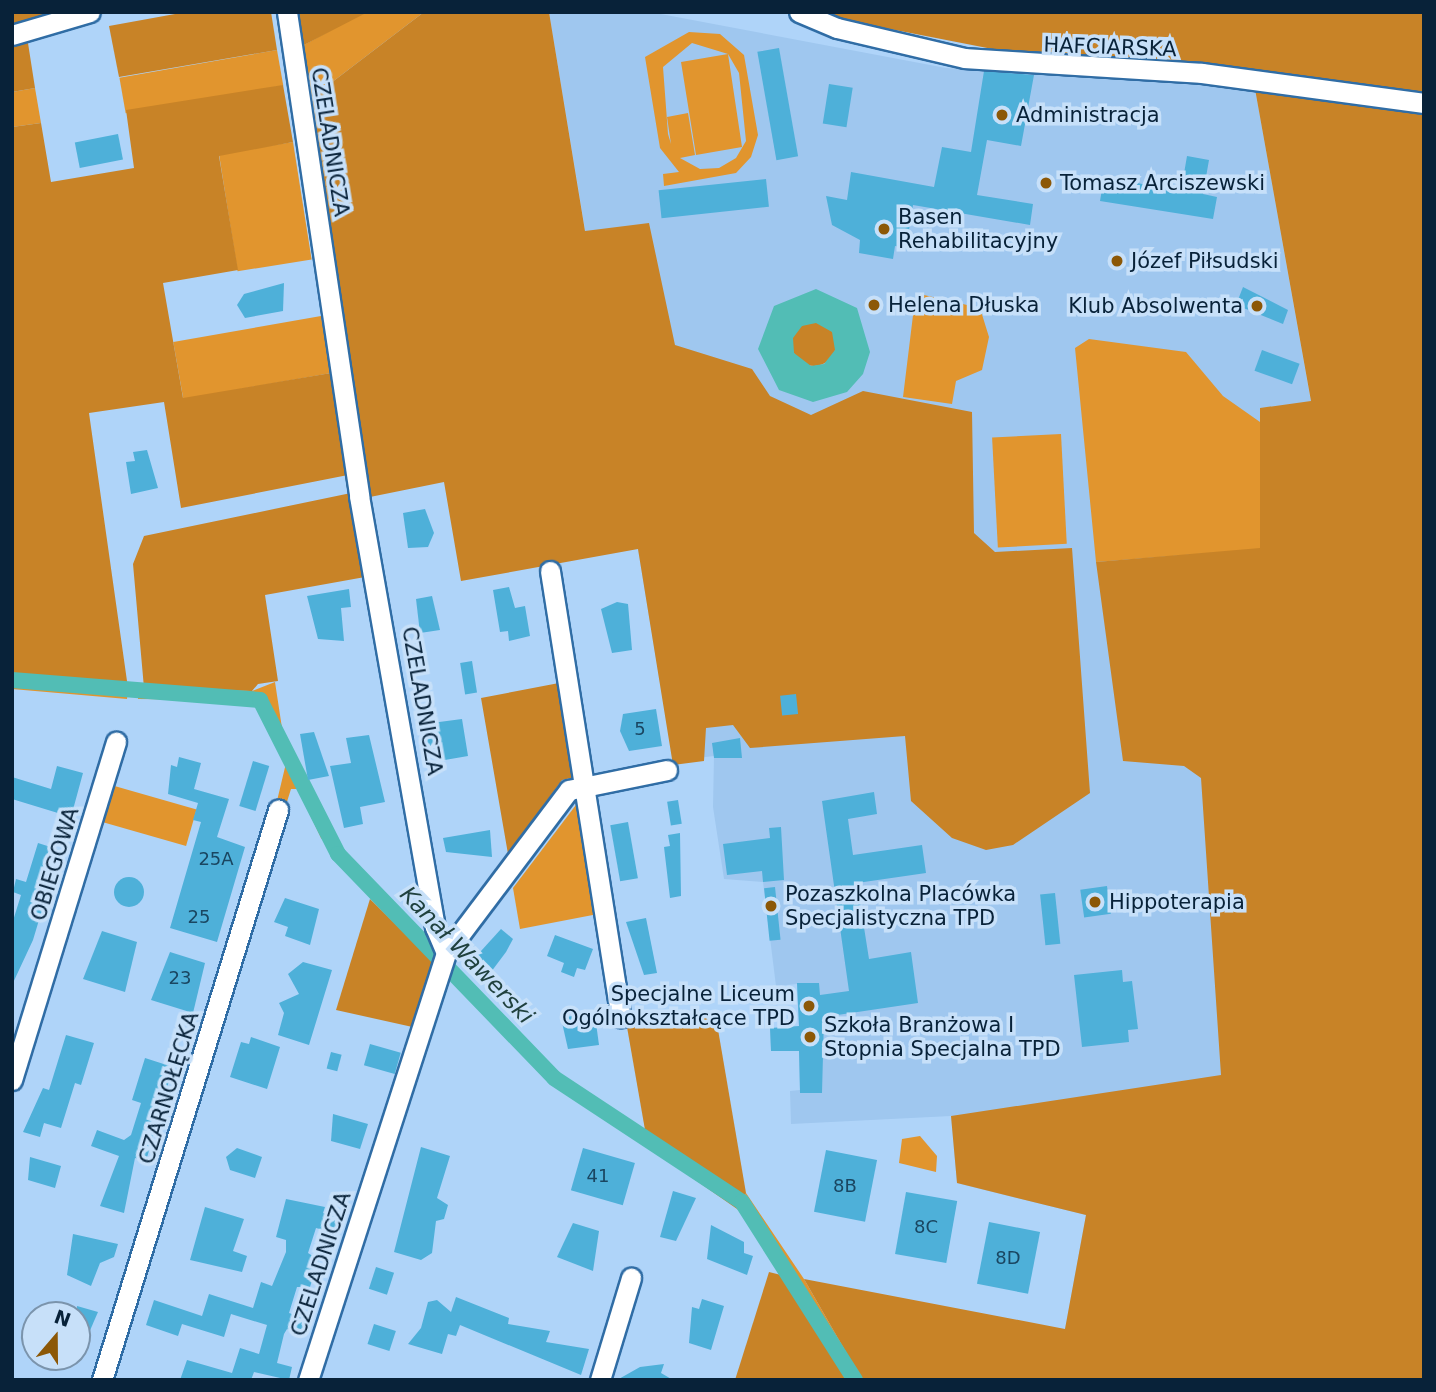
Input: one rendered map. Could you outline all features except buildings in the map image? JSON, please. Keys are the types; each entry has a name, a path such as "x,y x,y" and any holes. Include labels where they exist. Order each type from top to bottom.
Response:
{"street":[{"path":"12,35 90,12"},
{"name":"CZELADNICZA","path":"287,12 359,496 435,927 444,960 307,1380"},
{"name":"HAFCIARSKA","path":"799,12 837,28 965,58 1202,73 1424,103"},
{"path":"550,571 621,1017"},
{"name":"OBIEGOWA","path":"12,1080 116,742"},
{"path":"444,960 569,790 583,784 667,770"},
{"name":"CZARNOŁĘCKA","path":"102,1380 278,810"},
{"path":"600,1380 631,1278"}],"shaded area":[{"path":"12,12 54,12 12,26"},
{"path":"186,12 271,12 277,50 119,77 109,26"},
{"path":"297,12 364,12 364,14 302,46"},
{"path":"364,12 424,12 310,99 302,46"},
{"path":"424,12 549,12 585,231 649,223 675,345 752,369 770,396 811,415 863,391 972,412 974,533 995,552 1072,548 1090,793 1013,845 986,850 952,838 911,801 905,736 750,748 733,725 706,728 704,761 673,765 638,549 461,581 444,482 370,497 310,99"},
{"path":"549,12 650,12 946,68 1255,89 1311,402 1424,1380 1065,1329 1086,1215 957,1183 951,1116 791,1124 790,1091 800,1090 799,1047 771,1051 770,1028 799,1030 797,984 776,986 763,882 724,879 713,807 714,756 673,761"},
{"path":"803,12 1424,12 1424,98 1247,72 1059,62"},
{"path":"689,32 720,34 744,55 758,135 751,157 736,173 664,186 663,174 679,172 660,148 645,57","holes":["692,43 728,54 739,73 746,141 736,158 719,168 700,169 680,158 695,155 688,113 667,117 671,144 668,134 663,67"]},
{"path":"28,43 35,88 12,92 12,47"},
{"path":"277,50 283,85 126,113 119,78"},
{"path":"728,54 742,147 696,155 681,62"},
{"path":"283,85 293,142 219,156 238,270 163,283 183,398 331,373 348,475 181,508 164,402 89,413 128,688 68,686 12,673 12,127 41,123 51,182 134,168 126,110"},
{"path":"35,88 41,123 12,127 12,92"},
{"path":"1255,89 1424,115 1424,1380 862,1380 804,1279 1065,1329 1086,1215 957,1183 951,1116 1221,1075 1201,778 1184,766 1123,761 1096,562 1260,548 1260,408 1311,401"},
{"path":"293,142 312,260 238,271 219,154"},
{"path":"816,289 857,308 870,352 863,374 847,392 813,402 779,390 758,349 774,306","holes":["816,323 832,332 835,350 824,364 811,366 794,353 793,338 802,326"]},
{"path":"924,295 980,308 989,337 982,370 956,381 952,404 903,397 915,299"},
{"path":"321,316 331,373 183,399 173,342"},
{"path":"814,322 829,329 836,344 829,359 814,366 799,359 792,344 799,329"},
{"path":"1089,339 1186,352 1223,396 1260,422 1261,549 1096,562 1075,348"},
{"path":"1061,434 1067,544 998,547 992,438"},
{"path":"351,493 365,577 265,595 278,681 258,684 252,691 144,688 133,564 144,536"},
{"path":"12,673 68,686 128,688 127,699 12,689"},
{"path":"275,682 282,728 336,842 426,938 428,956 321,838 298,789 291,789 285,808 276,805 287,759 259,706 237,700 138,699 138,688 252,691"},
{"path":"559,683 575,777 562,780 508,854 481,698"},
{"path":"111,785 197,810 186,846 101,822"},
{"path":"579,801 598,914 520,929 513,888"},
{"path":"370,899 436,964 417,1028 336,1010"},
{"path":"454,965 562,1076 635,1123 638,1139 546,1080 447,975"},
{"path":"715,1012 746,1193 740,1211 648,1147 627,1027"},
{"path":"920,1136 937,1156 936,1172 899,1163 902,1139"},
{"path":"746,1193 804,1279 862,1380 846,1380 761,1235 740,1211"},
{"path":"769,1272 785,1276 846,1380 735,1380"}],"waterway":[{"name":"Kanał Wawerski","path":"12,680 260,700 338,854 554,1078 742,1202 855,1380"}],"place":[{"name":"Administracja","path":"1002,115"},
{"name":"Tomasz Arciszewski","path":"1046,183"},
{"name":"Basen Rehabilitacyjny","path":"884,229"},
{"name":"Józef Piłsudski","path":"1117,261"},
{"name":"Helena Dłuska","path":"874,305"},
{"name":"Klub Absolwenta","path":"1257,306"},
{"name":"Hippoterapia","path":"1095,902"},
{"name":"Pozaszkolna Placówka Specjalistyczna TPD","path":"771,906"},
{"name":"Specjalne Liceum Ogólnokształcące TPD","path":"809,1006"},
{"name":"Szkoła Branżowa I Stopnia Specjalna TPD","path":"810,1037"}]}
